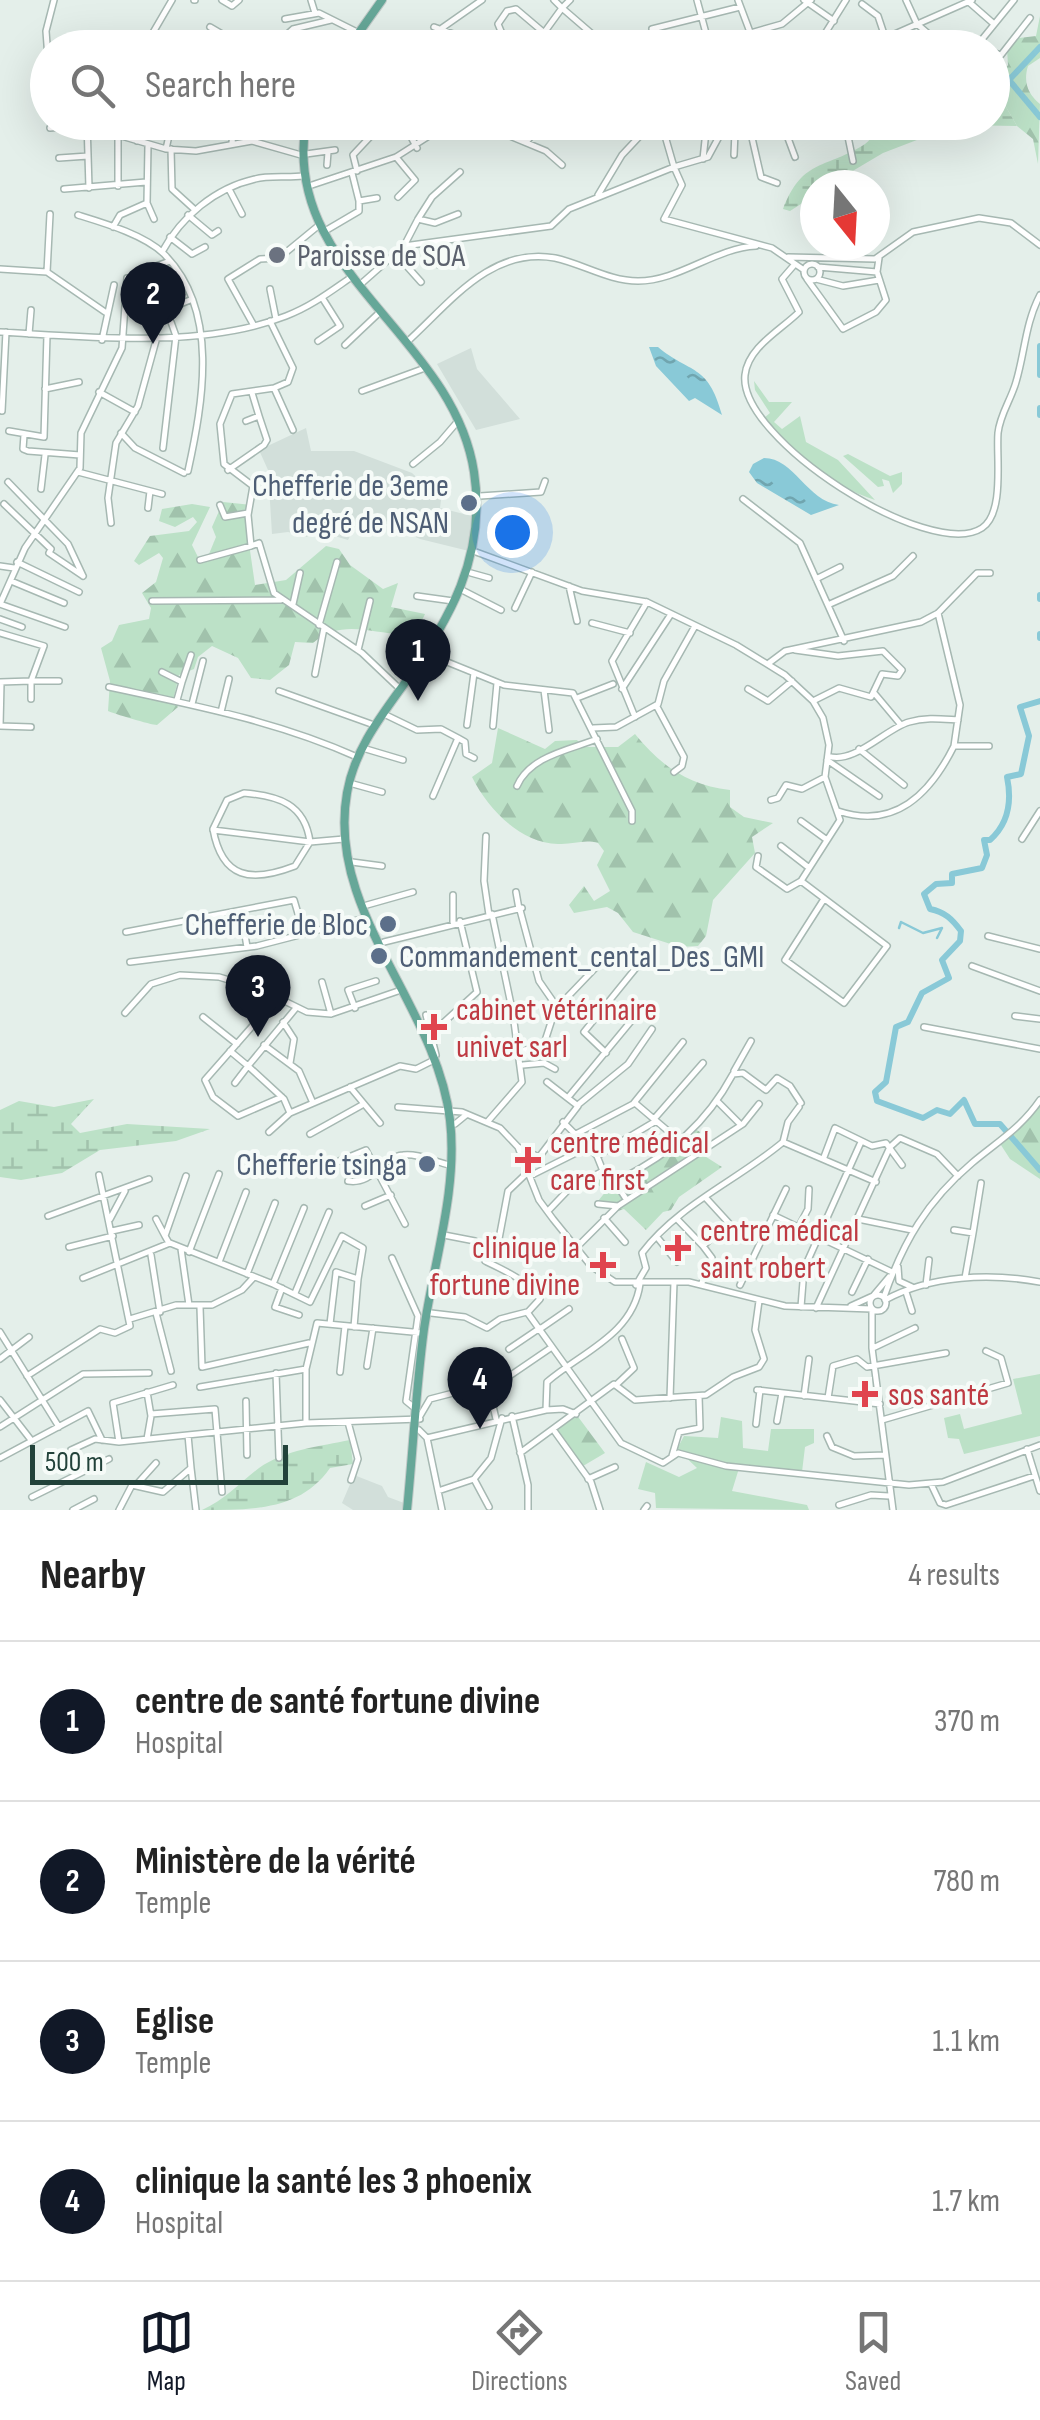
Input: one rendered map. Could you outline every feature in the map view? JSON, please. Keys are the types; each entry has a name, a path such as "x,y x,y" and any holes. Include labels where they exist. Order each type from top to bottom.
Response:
{"main road":[{"path":"356,30 380,0"},
{"path":"358,30 380,0"},
{"path":"306,140 303,176 322,228 380,312 435,369 464,422 480,496 471,573 430,655 366,748 353,784 348,816 352,862 367,906 435,1058 455,1113 455,1164 418,1416 409,1510"},
{"path":"304,155 322,228"},
{"path":"356,279 428,367 458,420 470,453 476,496 473,552 463,590 374,725 357,757 345,802 344,839 349,870 435,1058"},
{"path":"409,1510 419,1430 421,1333 455,1113"}],"street":[{"path":"46,30 54,0"},
{"path":"154,30 172,0"},
{"path":"222,0 232,6 239,0"},
{"path":"311,0 315,13"},
{"path":"444,30 438,27 482,0"},
{"path":"554,0 588,30"},
{"path":"546,30 570,0"},
{"path":"698,0 706,30"},
{"path":"828,30 846,0"},
{"path":"906,0 925,30"},
{"path":"942,0 946,12"},
{"path":"990,30 1014,0"},
{"path":"764,30 782,24 808,1 834,20"},
{"path":"904,30 971,1 994,24"},
{"path":"652,29 739,4 750,30"},
{"path":"862,4 878,16 884,30"},
{"path":"499,30 507,11 522,11 543,30"},
{"path":"286,19 315,13 350,30"},
{"path":"1010,44 1030,18"},
{"path":"292,30 331,20"},
{"path":"210,27 215,30"},
{"path":"88,140 89,188"},
{"path":"118,140 118,186"},
{"path":"131,140 196,151 232,142 252,142 304,155 331,151 327,165"},
{"path":"170,140 172,189 194,209"},
{"path":"253,324 228,279 260,258 279,258 322,228 359,211 353,155 367,140"},
{"path":"413,140 417,148"},
{"path":"309,186 396,157 427,140"},
{"path":"520,140 546,151 562,166"},
{"path":"597,198 622,155 636,140"},
{"path":"666,140 682,185 664,220 764,246 788,257 804,270 843,330 883,306 886,300 878,276 879,260"},
{"path":"703,158 705,140"},
{"path":"404,246 541,228 569,209 703,158 714,150 718,140"},
{"path":"734,155 735,140"},
{"path":"753,140 761,177 777,183"},
{"path":"789,140 795,157"},
{"path":"849,140 853,160"},
{"path":"148,145 147,204 154,219"},
{"path":"59,158 88,156"},
{"path":"396,157 415,180 398,197"},
{"path":"2,411 3,332 122,340 176,336 273,320 323,299 396,254 432,198 460,172"},
{"path":"162,252 194,209 259,178 303,176"},
{"path":"64,189 146,182"},
{"path":"230,191 242,214"},
{"path":"359,202 377,198"},
{"path":"112,228 120,216 147,204"},
{"path":"48,272 50,214"},
{"path":"418,219 435,223 458,214"},
{"path":"188,215 212,235 218,231"},
{"path":"78,216 162,252 190,300 202,332 205,356 186,472 134,448 121,433"},
{"path":"890,250 913,232 979,218 1011,223 1040,246"},
{"path":"170,237 192,254 204,247"},
{"path":"436,243 439,265"},
{"path":"408,340 478,276 502,262 528,256 556,258 638,281 744,246 764,246"},
{"path":"396,254 421,282"},
{"path":"788,257 800,257"},
{"path":"144,314 137,274 170,261"},
{"path":"795,264 782,279 798,312 749,362 745,380 752,404 768,429 836,488 940,533 976,530 986,524 999,486 1000,421 1017,378 1024,330 1040,295"},
{"path":"804,270 810,264 878,276"},
{"path":"816,280 818,267"},
{"path":"0,269 48,272 104,312"},
{"path":"807,279 842,286 878,276"},
{"path":"66,627 0,604 16,565 77,472 81,433 119,357 127,278"},
{"path":"102,340 104,312 114,285"},
{"path":"251,546 248,513 253,484 228,470 221,437 224,411 232,394 274,388 288,382 293,368 273,320 270,290"},
{"path":"318,341 340,326 323,299"},
{"path":"154,315 190,300"},
{"path":"28,334 31,310"},
{"path":"345,346 380,312"},
{"path":"163,448 176,336 171,322"},
{"path":"110,523 112,481 121,433 135,412 154,337 151,324"},
{"path":"8,431 44,437 47,335"},
{"path":"362,391 428,367"},
{"path":"45,390 80,382"},
{"path":"274,388 293,430"},
{"path":"99,392 135,412"},
{"path":"228,470 264,446 252,392"},
{"path":"246,421 259,416"},
{"path":"412,464 440,442 458,420"},
{"path":"24,434 22,449 45,455 80,456"},
{"path":"41,489 45,455"},
{"path":"77,472 162,494"},
{"path":"480,496 541,492 545,481"},
{"path":"4,504 52,549 49,553 57,561 83,576 68,544 8,482"},
{"path":"148,508 150,492"},
{"path":"743,498 800,543 844,640"},
{"path":"220,505 225,517 248,513"},
{"path":"200,560 260,543 273,591 358,650 400,689"},
{"path":"476,552 569,586 647,602 769,664 813,701 826,727 826,777 840,822 794,889 787,889 756,867 758,856"},
{"path":"830,604 893,576 913,556"},
{"path":"315,674 337,562"},
{"path":"0,566 16,565 79,592"},
{"path":"816,579 840,567"},
{"path":"516,608 532,572"},
{"path":"292,606 300,573"},
{"path":"471,573 489,578"},
{"path":"769,664 792,649 902,628 938,614 977,573 990,573"},
{"path":"34,590 41,575"},
{"path":"10,580 64,603"},
{"path":"569,586 577,620"},
{"path":"463,590 501,610"},
{"path":"418,596 456,601"},
{"path":"152,601 284,600"},
{"path":"358,650 370,601"},
{"path":"634,717 612,661 647,602"},
{"path":"622,689 670,614"},
{"path":"838,811 880,816 907,808 938,774 954,746 958,688 938,614"},
{"path":"0,619 22,627"},
{"path":"592,623 630,633"},
{"path":"593,728 609,730 656,705 694,626"},
{"path":"0,633 44,646 31,681 31,700"},
{"path":"792,649 827,656 887,652 902,672 882,674 874,694 866,697 838,688 813,701"},
{"path":"430,655 497,683 573,693 632,811 632,821"},
{"path":"177,700 192,656"},
{"path":"192,704 203,661"},
{"path":"162,672 182,682"},
{"path":"467,725 474,673"},
{"path":"220,712 229,679"},
{"path":"31,727 0,726 0,683 59,680"},
{"path":"748,689 768,702 792,681"},
{"path":"493,726 497,683"},
{"path":"577,698 612,684"},
{"path":"108,687 170,703 177,700 303,735 357,757"},
{"path":"544,690 549,730"},
{"path":"279,691 374,725"},
{"path":"874,694 901,725"},
{"path":"656,705 684,756 682,766 674,772"},
{"path":"386,714 414,729 441,729 465,742 466,754 474,758"},
{"path":"828,758 836,759 858,750 901,725 929,718 958,720"},
{"path":"433,796 458,738"},
{"path":"517,786 523,772 546,758 598,739"},
{"path":"954,746 989,746"},
{"path":"366,748 403,760"},
{"path":"858,750 904,785"},
{"path":"828,758 879,796"},
{"path":"771,800 778,798 786,784 802,789 826,777"},
{"path":"353,784 382,792"},
{"path":"244,793 258,794 294,805 304,818 310,842 295,866 269,872 234,872 218,855 212,830 227,800 244,793"},
{"path":"1022,839 1040,811"},
{"path":"801,821 827,840"},
{"path":"212,830 310,842 344,839"},
{"path":"486,836 484,881 523,1065 522,1082 489,1120"},
{"path":"781,846 808,867"},
{"path":"352,862 382,866"},
{"path":"801,881 887,946 844,1003 785,960 824,899"},
{"path":"367,906 413,892"},
{"path":"516,892 539,981 558,1007"},
{"path":"431,1034 477,992 456,922 453,895"},
{"path":"126,932 294,900 304,934"},
{"path":"384,942 520,909"},
{"path":"241,911 246,947"},
{"path":"130,962 246,947 368,917"},
{"path":"988,936 1040,949"},
{"path":"543,1047 558,1007 600,963"},
{"path":"606,1052 584,1032 640,964"},
{"path":"972,966 1040,991"},
{"path":"125,1013 151,984 180,974 218,977 296,1008 331,1014 402,990"},
{"path":"355,1008 348,990 376,981"},
{"path":"322,982 331,1014"},
{"path":"278,998 205,1080 213,1097 238,1116 282,1097"},
{"path":"513,1014 531,1006"},
{"path":"236,1083 296,1008"},
{"path":"570,1096 637,1014"},
{"path":"269,1132 290,1113 400,1066 416,1069 435,1058 426,1015"},
{"path":"1015,1016 1040,1019"},
{"path":"203,1018 237,1044"},
{"path":"283,1022 294,1039 290,1063"},
{"path":"924,1027 1040,1049"},
{"path":"398,1106 489,1120 518,1147 539,1156 578,1104 628,1064 652,1029"},
{"path":"604,1170 621,1179 681,1142 718,1102 750,1041"},
{"path":"576,1134 633,1104 683,1042"},
{"path":"264,1045 299,1072 314,1103"},
{"path":"517,1051 543,1047 562,1056"},
{"path":"230,1052 282,1097 290,1113"},
{"path":"523,1065 544,1063 556,1068"},
{"path":"598,1156 656,1120 703,1063"},
{"path":"546,1410 547,1382 610,1339 631,1308 646,1268 642,1253 705,1196 783,1142 788,1122 800,1105 783,1080 776,1078 766,1090 742,1074 733,1074"},
{"path":"547,1082 578,1104"},
{"path":"350,1087 380,1123"},
{"path":"844,1308 873,1296 892,1272 930,1202 1014,1132 1040,1100"},
{"path":"718,1102 740,1124"},
{"path":"633,1104 681,1142"},
{"path":"576,1248 626,1199 740,1124 760,1104"},
{"path":"310,1134 362,1105"},
{"path":"563,1122 598,1156 626,1199"},
{"path":"824,1157 835,1128 860,1142 890,1146 902,1164"},
{"path":"816,1308 890,1146 900,1138 936,1154 958,1176"},
{"path":"783,1142 876,1182"},
{"path":"801,1307 804,1269 860,1142"},
{"path":"518,1147 548,1211 604,1277 638,1284 701,1285 759,1301 801,1307 872,1309 911,1290 964,1278 1040,1282"},
{"path":"498,1244 508,1191 529,1174 588,1148"},
{"path":"339,1161 366,1150 406,1224"},
{"path":"348,1181 378,1174 404,1154 450,1164"},
{"path":"548,1211 569,1188 604,1170"},
{"path":"189,1252 219,1174"},
{"path":"28,1376 100,1329 115,1333 128,1329 130,1319 120,1265 99,1175"},
{"path":"164,1236 186,1176"},
{"path":"48,1216 149,1180"},
{"path":"964,1278 980,1182"},
{"path":"799,1226 808,1208 809,1189"},
{"path":"740,1285 786,1190"},
{"path":"110,1219 124,1191"},
{"path":"219,1262 246,1192"},
{"path":"365,1206 391,1195"},
{"path":"705,1196 737,1232"},
{"path":"130,1319 189,1305 200,1307 242,1290 251,1275 274,1203"},
{"path":"598,1204 618,1206"},
{"path":"274,1284 304,1208"},
{"path":"295,1293 329,1212"},
{"path":"773,1215 892,1272"},
{"path":"604,1218 625,1242"},
{"path":"156,1219 170,1244 310,1302 342,1236 363,1248 354,1327"},
{"path":"858,1219 912,1230"},
{"path":"678,1220 712,1258 701,1285"},
{"path":"68,1248 139,1226"},
{"path":"954,1230 974,1233"},
{"path":"704,1246 716,1234"},
{"path":"432,1312 466,1317 487,1328 500,1319 527,1312 540,1299 510,1272 485,1261 476,1242 444,1235"},
{"path":"657,1237 676,1262"},
{"path":"83,1278 170,1244"},
{"path":"181,1249 189,1305"},
{"path":"904,1249 897,1276 911,1290 912,1311"},
{"path":"151,1254 158,1312 172,1371"},
{"path":"306,1423 306,1369 309,1343 317,1323 421,1333 418,1316 392,1258"},
{"path":"852,1292 868,1258"},
{"path":"926,1285 929,1260"},
{"path":"328,1266 358,1279"},
{"path":"330,1324 336,1272"},
{"path":"871,1331 892,1272"},
{"path":"670,1398 674,1282"},
{"path":"282,1288 275,1307 299,1315"},
{"path":"873,1296 884,1303"},
{"path":"873,1296 872,1348 893,1510"},
{"path":"617,1384 634,1400 699,1396 763,1363 755,1330 759,1301"},
{"path":"200,1307 202,1367 309,1343"},
{"path":"509,1349 569,1309"},
{"path":"527,1312 625,1446 663,1463 672,1456 691,1454 726,1466 888,1484 931,1484 1040,1445"},
{"path":"340,1372 345,1326"},
{"path":"367,1366 373,1328"},
{"path":"872,1348 915,1328"},
{"path":"0,1332 60,1427"},
{"path":"0,1359 28,1337"},
{"path":"520,1453 634,1368 622,1339"},
{"path":"70,1450 102,1440 119,1442 418,1416 430,1399 508,1377 552,1348"},
{"path":"882,1420 1008,1383 1001,1358 986,1352"},
{"path":"828,1398 835,1364 857,1359 866,1368 946,1353"},
{"path":"804,1396 809,1359"},
{"path":"200,1387 306,1369"},
{"path":"276,1373 279,1458"},
{"path":"0,1427 83,1374 149,1374"},
{"path":"438,1491 474,1480 491,1458 498,1419 488,1384"},
{"path":"119,1442 113,1402 172,1385"},
{"path":"756,1424 758,1390 880,1404"},
{"path":"147,1392 151,1414 147,1439"},
{"path":"777,1421 782,1393"},
{"path":"672,1456 680,1432 700,1428 699,1396"},
{"path":"0,1400 32,1440"},
{"path":"246,1400 248,1455"},
{"path":"151,1414 214,1407 222,1492"},
{"path":"427,1438 546,1410 563,1408 576,1414"},
{"path":"0,1458 88,1412 102,1440"},
{"path":"512,1416 528,1485 528,1510"},
{"path":"348,1422 358,1459 351,1480"},
{"path":"419,1430 427,1438 442,1510"},
{"path":"554,1430 588,1479 600,1510"},
{"path":"188,1435 196,1510"},
{"path":"827,1436 832,1448 846,1454 886,1455"},
{"path":"1027,1449 1040,1491"},
{"path":"32,1497 109,1459"},
{"path":"119,1510 126,1492 156,1463"},
{"path":"588,1479 615,1467"},
{"path":"138,1484 163,1492 191,1468"},
{"path":"474,1480 489,1507"},
{"path":"931,1484 946,1504 1037,1480"},
{"path":"875,1496 880,1483"},
{"path":"839,1506 889,1496"},
{"path":"73,1510 94,1498"}],"shaded area":[{"path":"471,348 477,369 520,419 476,430 437,364"},
{"path":"306,428 311,451 354,451 412,473 441,500 440,508 476,517 473,552 420,539 362,513 348,540 312,529 307,537 288,532 272,534 268,470 259,450"},
{"path":"354,1475 382,1486 388,1497 404,1503 403,1510 353,1510 342,1503"}],"green space":[{"path":"1040,16 1040,58 1028,66 1026,77 1030,92 1040,104 1038,164 1033,139 1017,126 1010,114 1010,46 1019,38 1036,36"},
{"path":"868,140 917,140 854,170 812,170"},
{"path":"798,182 800,205 790,211 783,209 790,193"},
{"path":"754,381 769,402 792,402 774,422 782,429 800,416 806,442 838,460 875,500 827,477 787,444 764,418 770,413 755,390"},
{"path":"848,454 890,476 902,472 902,484 893,493 889,481 882,479 884,486 878,487 843,456"},
{"path":"223,502 252,505 245,516 255,585 286,580 326,546 339,549 350,565 383,589 398,583 391,607 425,614 416,633 350,629 338,630 313,643 295,642 289,665 270,680 251,678 238,658 212,646 198,657 194,669 179,675 173,701 178,707 157,725 108,711 110,681 101,648 112,641 119,625 149,619 151,608 142,593 156,582 163,558 159,553 139,565 134,561 150,536 189,531 197,522 193,517 175,527 159,521 162,509 192,504 210,507 192,545 198,557 209,554 216,537 212,527"},
{"path":"498,728 545,749 555,741 577,740 583,747 618,747 635,734 676,772 701,784 730,790 730,807 744,817 773,823 752,837 755,853 713,900 706,936 698,946 680,947 633,932 618,913 607,907 574,913 569,905 584,886 594,901 610,891 597,865 604,851 593,842 558,844 531,838 496,812 472,777 492,763"},
{"path":"94,1099 71,1124 80,1133 127,1124 210,1129 176,1141 100,1150 62,1173 21,1180 0,1177 0,1110 19,1101 54,1107"},
{"path":"1040,1100 1040,1179 1010,1159 999,1142"},
{"path":"695,1129 700,1132 692,1148 722,1167 679,1197 671,1210 663,1212 646,1230 624,1209 618,1211 598,1201 607,1190 588,1180 604,1166 621,1179 667,1153"},
{"path":"1040,1374 1040,1436 964,1454 959,1439 948,1438 944,1418 960,1414 964,1429 1022,1414 1013,1379"},
{"path":"576,1414 605,1453 578,1469 554,1430"},
{"path":"721,1417 742,1421 743,1448 768,1451 771,1429 814,1429 814,1443 805,1447 802,1472 740,1465 732,1491 807,1505 809,1510 656,1508 655,1493 638,1489 646,1462 679,1477 697,1468 677,1449 684,1436 718,1438"},
{"path":"350,1440 353,1464 330,1468 318,1482 290,1500 258,1508 202,1510 269,1462"}],"water":[{"path":"649,347 658,347 704,378 722,415 695,398 689,401 656,366"},
{"path":"764,458 784,465 818,496 839,505 811,515 757,483 749,472 753,464"}],"waterway":[{"path":"1010,79 1040,47"},
{"path":"1010,81 1040,117"},
{"path":"1040,346 1040,375"},
{"path":"1040,408 1040,415"},
{"path":"1040,701 1020,707 1029,736 1021,774 1007,777 1007,812 996,834 984,840 987,855 982,868 952,874 952,883 936,884 924,894 930,909 948,917 961,931 960,941 942,960 949,978 922,993 908,1022 896,1027 886,1082 875,1092 877,1101 923,1118 937,1110 950,1114 964,1100 975,1124 1000,1124 1040,1170"},
{"path":"899,928 901,922 923,933 942,928 937,938"}],"place":[{"name":"Paroisse de SOA","path":"277,255"},
{"name":"Ministère de la vérité","path":"153,344"},
{"name":"Chefferie de 3eme degré de NSAN","path":"469,503"},
{"name":"centre de santé fortune divine","path":"418,701"},
{"name":"Chefferie de Bloc","path":"388,924"},
{"name":"Commandement_cental_Des_GMI","path":"379,956"},
{"name":"cabinet vétérinaire univet sarl","path":"434,1027"},
{"name":"Eglise","path":"258,1037"},
{"name":"centre médical care first","path":"528,1160"},
{"name":"Chefferie tsinga","path":"427,1164"},
{"name":"centre médical saint robert","path":"678,1248"},
{"name":"clinique la fortune divine","path":"603,1265"},
{"name":"sos santé","path":"865,1394"},
{"name":"clinique la santé les 3 phoenix","path":"480,1429"}]}
